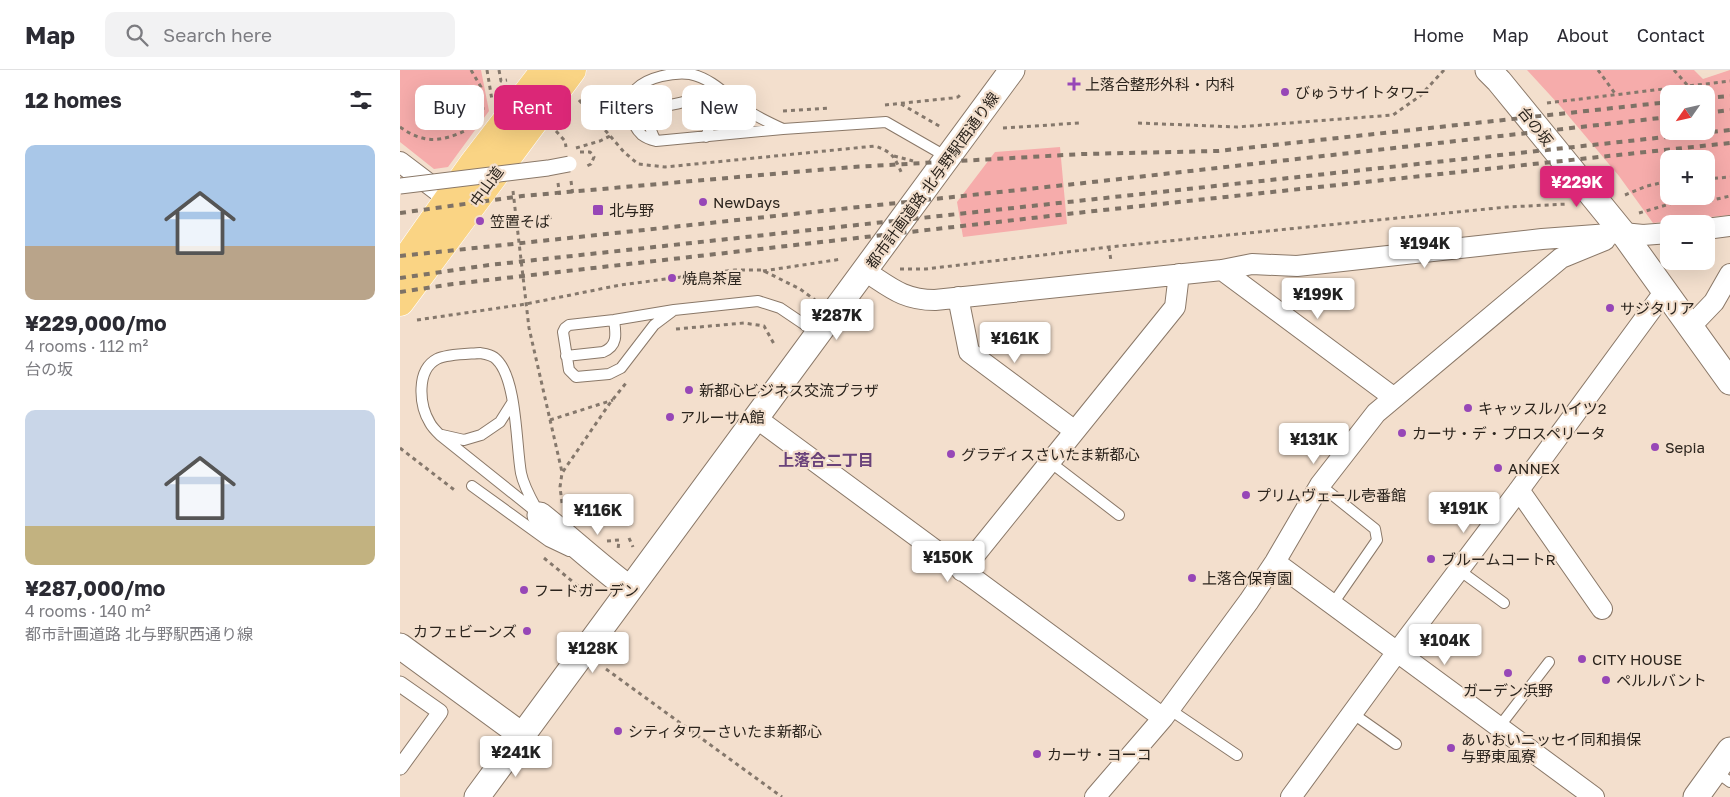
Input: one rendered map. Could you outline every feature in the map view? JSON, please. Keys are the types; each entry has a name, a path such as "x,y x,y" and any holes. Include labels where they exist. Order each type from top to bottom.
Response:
{"highway":[{"name":"中山道","path":"407,311 458,206 473,164 546,70"},
{"name":"中山道","path":"400,268 458,206 572,70"}],"street":[{"name":"都市計画道路 北与野駅西通り線","path":"477,797 1012,70"},
{"name":"台の坂","path":"1488,70 1631,223 1664,290 1730,382"},
{"path":"400,162 458,206"},
{"path":"400,186 548,168 570,170"},
{"path":"1631,223 1643,235 1660,233"},
{"path":"864,271 910,298 934,300 1222,270 1252,264 1298,266 1542,239 1631,223"},
{"path":"1095,797 1166,714 1249,601 1275,562 1320,485 1376,413 1561,258 1631,223"},
{"path":"1715,228 1730,226"},
{"path":"1222,270 1393,397"},
{"path":"962,571 1175,307 1179,274"},
{"path":"1690,326 1714,302 1730,274"},
{"path":"1291,797 1396,652 1519,490 1664,290"},
{"path":"958,297 969,352 1075,431"},
{"path":"756,418 962,571 1166,714"},
{"path":"1519,490 1602,609"},
{"path":"551,510 579,546 611,560 630,589"},
{"path":"1275,562 1594,797"},
{"path":"400,646 523,736"},
{"path":"400,684 440,712 400,767"},
{"path":"1696,797 1722,777 1730,750"}],"lane":[{"path":"783,129 759,118 707,80 690,74 673,74 655,78 635,90 631,103 630,114 634,124 642,135 656,142 783,129 886,122 948,157"},
{"path":"656,142 650,124 655,109 661,106 694,101 702,104 708,114 710,127 706,137"},
{"path":"674,310 654,325 621,368 609,374 576,377 569,370 563,332 564,328 569,325 674,310 758,302 780,308 818,334"},
{"path":"566,356 608,350 613,345 616,337 614,320"},
{"path":"551,510 440,435 429,422 424,409 421,390 423,378 429,366 438,358 480,353 496,359 504,368 512,403 521,474 530,496 551,510"},
{"path":"440,435 464,440 481,435 500,422 512,403"},
{"path":"1050,462 1119,515"},
{"path":"1320,485 1376,529 1377,540 1332,605"},
{"path":"472,486 548,541 611,560"},
{"path":"1459,570 1504,603"},
{"path":"1499,727 1550,662"},
{"path":"1352,713 1396,744"},
{"path":"1166,714 1237,755"}],"path":[{"path":"472,70 480,85"},
{"path":"487,70 493,104"},
{"path":"1138,123 1238,127 1394,115 1420,96 1444,70"},
{"path":"1598,70 1616,95"},
{"path":"1674,70 1687,85"},
{"path":"1696,85 1730,81"},
{"path":"1547,103 1660,90"},
{"path":"878,105 952,98 958,97 962,93"},
{"path":"901,104 941,127"},
{"path":"780,111 829,108"},
{"path":"1003,128 1080,123"},
{"path":"400,127 419,138 430,140 449,138 466,130"},
{"path":"582,146 610,136"},
{"path":"894,156 913,160"},
{"path":"570,170 573,195"},
{"path":"1715,179 1730,178"},
{"path":"1625,194 1660,182"},
{"path":"512,187 529,328 562,473 560,488 551,510"},
{"path":"1631,223 1683,200 1704,202 1730,196"},
{"path":"896,269 926,269 1118,246 1507,207 1568,204"},
{"path":"516,223 555,218"},
{"path":"407,311 526,304 620,285 735,270 762,271 842,260"},
{"path":"762,271 800,289 817,302"},
{"path":"670,333 675,329 691,326 744,323 764,326 774,344"},
{"path":"562,473 613,399 631,378"},
{"path":"550,420 613,399"},
{"path":"629,538 633,547"},
{"path":"611,560 619,540"},
{"path":"606,669 782,797"}],"shaded area":[{"path":"400,70 481,70 484,85 415,85 415,130 475,130 448,167 434,169 400,142"},
{"path":"1527,70 1694,70 1703,79 1730,70 1730,215 1715,217 1715,215 1660,215 1660,222 1653,223 1619,176"},
{"path":"484,85 489,111 484,118"},
{"path":"1060,147 1067,224 963,237 957,202 995,152"}],"railway":[{"path":"1715,97 1730,96"},
{"path":"400,213 522,196 852,167 1083,154 1218,151 1660,103"},
{"path":"1715,112 1730,110"},
{"path":"400,256 1084,183 1660,118"},
{"path":"400,278 489,265 1730,130"},
{"path":"400,292 453,284 1085,212 1730,143"}],"place":[{"name":"上落合整形外科・内科","path":"1074,84"},
{"name":"びゅうサイトタワー","path":"1285,92"},
{"name":"NewDays","path":"703,202"},
{"name":"北与野","path":"598,210"},
{"name":"笠置そば","path":"480,221"},
{"name":"焼鳥茶屋","path":"672,278"},
{"name":"サジタリア","path":"1610,308"},
{"name":"新都心ビジネス交流プラザ","path":"689,390"},
{"name":"キャッスルハイツ2","path":"1468,408"},
{"name":"アルーサA館","path":"670,417"},
{"name":"カーサ・デ・プロスペリータ","path":"1402,433"},
{"name":"Sepia","path":"1655,447"},
{"name":"グラディスさいたま新都心","path":"951,454"},
{"name":"ANNEX","path":"1498,468"},
{"name":"プリムヴェール壱番館","path":"1246,495"},
{"name":"ブルームコートR","path":"1431,559"},
{"name":"上落合保育園","path":"1192,578"},
{"name":"フードガーデン","path":"524,590"},
{"name":"カフェビーンズ","path":"527,631"},
{"name":"CITY HOUSE","path":"1582,659"},
{"name":"ガーデン浜野","path":"1508,673"},
{"name":"ペルルバント","path":"1606,680"},
{"name":"シティタワーさいたま新都心","path":"618,731"},
{"name":"あいおいニッセイ同和損保 与野東風寮","path":"1451,748"},
{"name":"カーサ・ヨーコ","path":"1037,754"}],"district":[{"name":"上落合二丁目","path":"826,460"}]}
